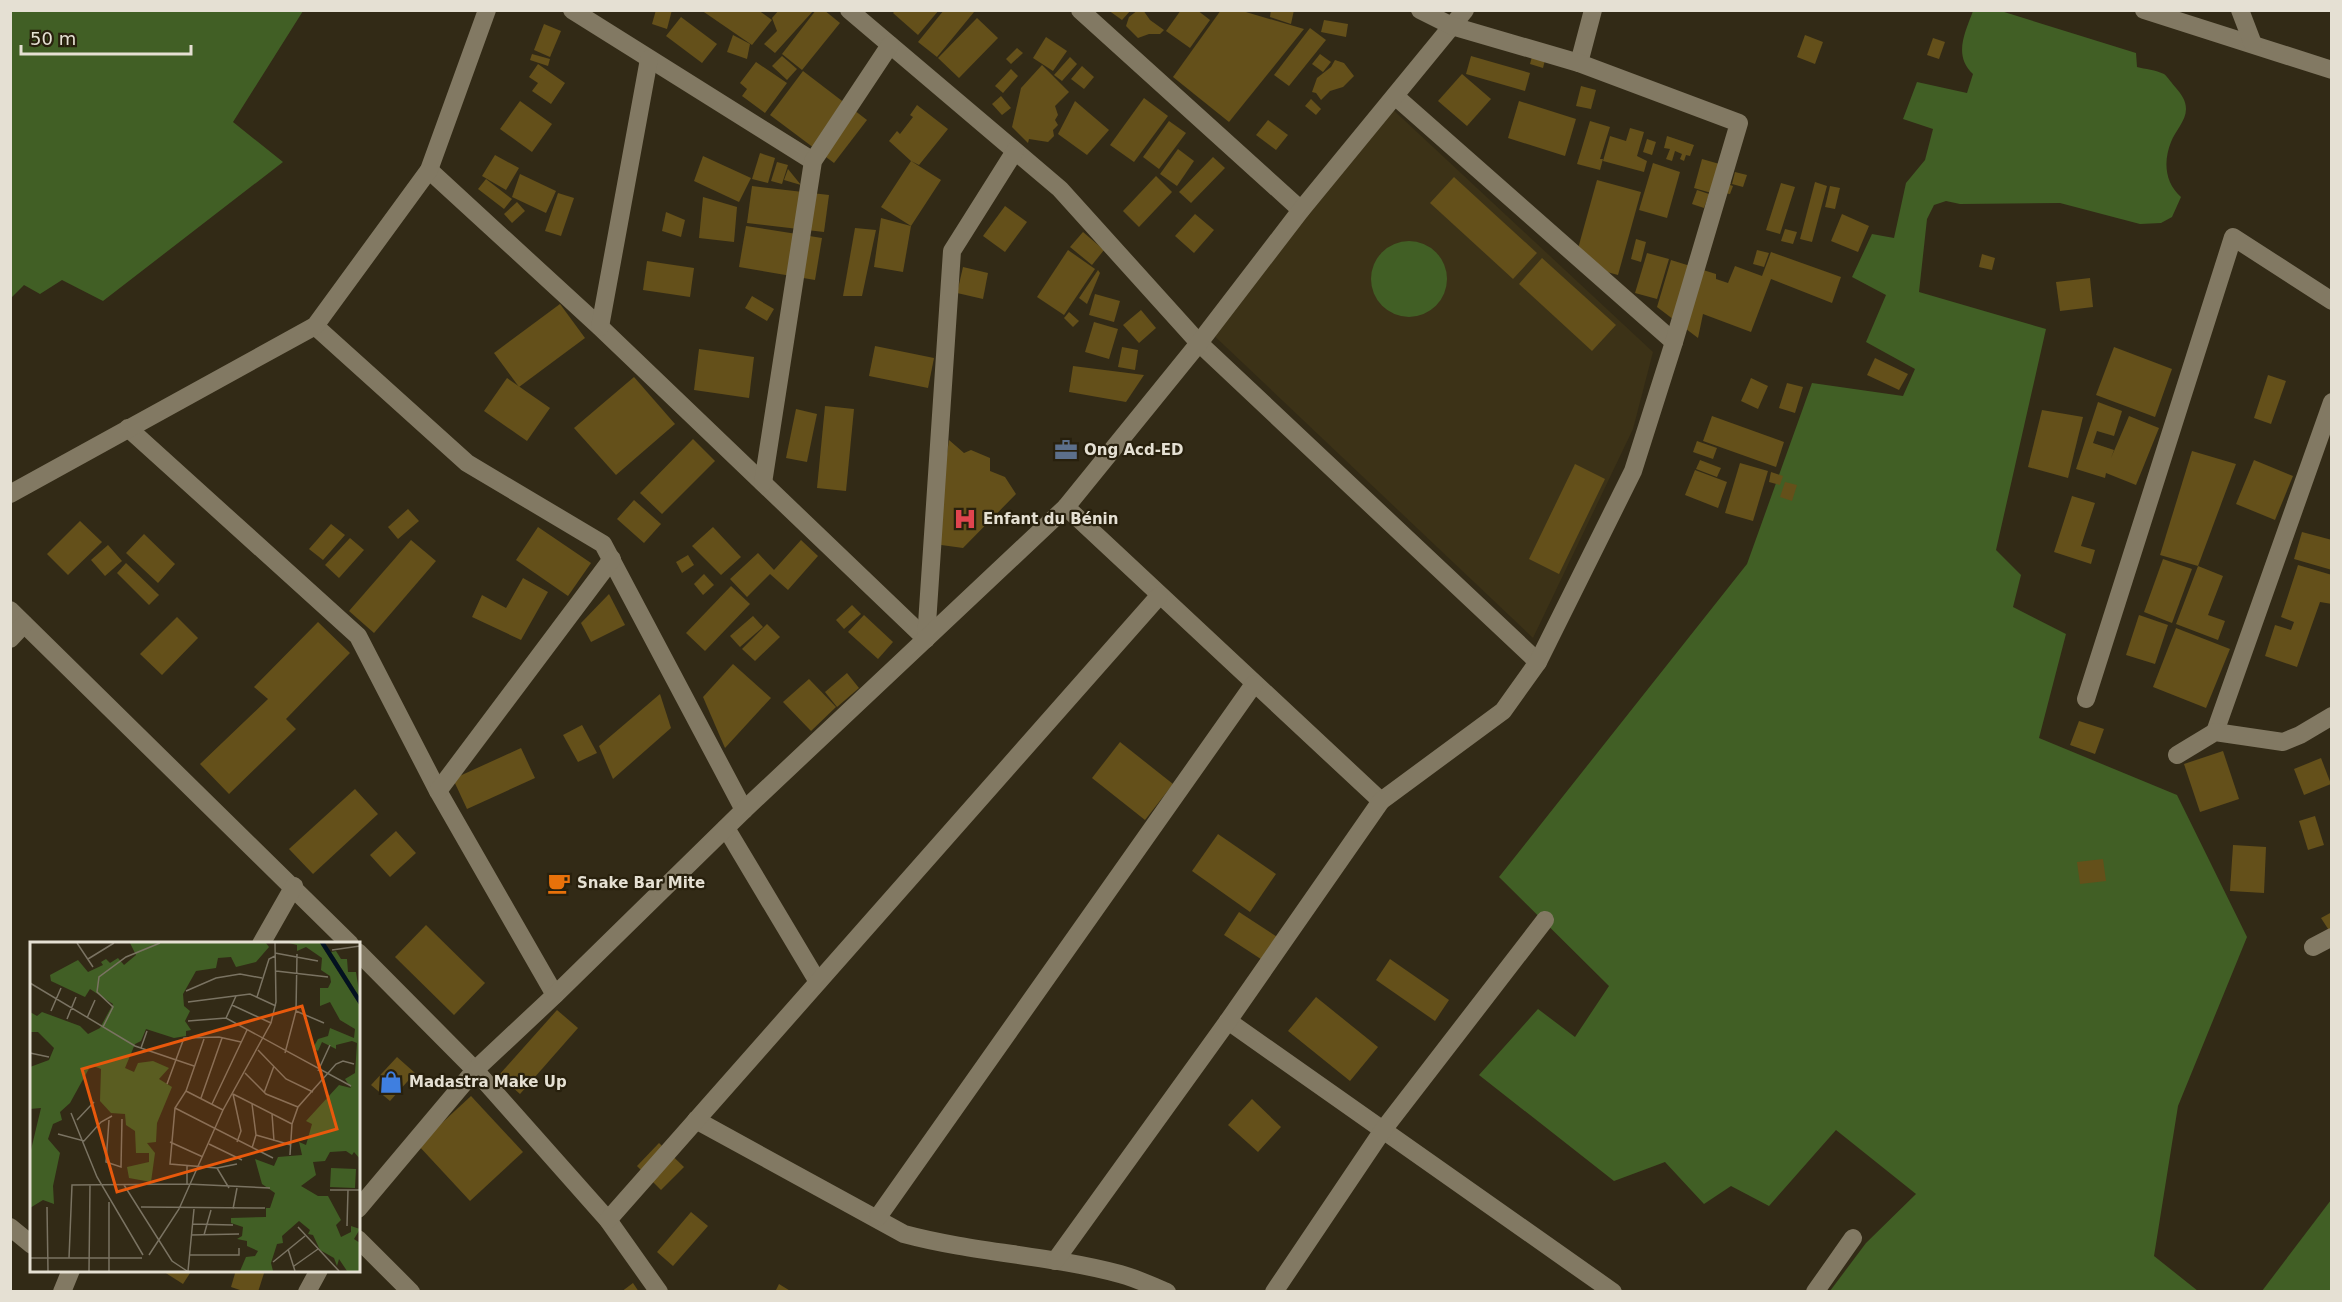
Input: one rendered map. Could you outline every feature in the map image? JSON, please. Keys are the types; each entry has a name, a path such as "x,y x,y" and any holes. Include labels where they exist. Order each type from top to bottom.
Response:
{"street":[{"path":"10,494 315,326 429,170 487,10"},
{"path":"572,10 813,161"},
{"path":"849,10 1060,189 1199,343 1538,662"},
{"path":"1080,10 1301,210"},
{"path":"1055,1261 1228,1021 1381,801 1503,711 1538,662 1633,471 1739,123 1579,63 1452,26 1420,10"},
{"path":"360,1207 474,1070 555,995 744,810 1066,507 1199,343 1301,210 1465,10"},
{"path":"1579,63 1593,10"},
{"path":"2144,10 2331,70"},
{"path":"2240,10 2253,44"},
{"path":"763,483 813,161 890,45"},
{"path":"600,327 649,59"},
{"path":"1395,96 1674,342"},
{"path":"926,639 952,251 1015,151"},
{"path":"429,170 600,327 926,639"},
{"path":"2086,699 2233,237 2331,302"},
{"path":"315,326 467,463 603,544 744,810"},
{"path":"2177,755 2215,732 2331,402"},
{"path":"128,428 358,636 438,791 555,995"},
{"path":"1066,507 1381,801"},
{"path":"438,791 612,559"},
{"path":"608,1220 1159,596"},
{"path":"10,610 294,886 348,942"},
{"path":"10,639 24,624"},
{"path":"878,1217 1254,684"},
{"path":"2215,732 2283,742 2300,735 2331,716"},
{"path":"726,828 818,982"},
{"path":"262,942 294,886"},
{"path":"1274,1292 1383,1130 1545,920"},
{"path":"2313,947 2331,937"},
{"path":"360,954 474,1070 608,1220 659,1292"},
{"path":"1228,1021 1613,1292"},
{"path":"696,1120 878,1217 904,1234 939,1243 1121,1274 1167,1292"},
{"path":"10,1227 30,1243"},
{"path":"1815,1292 1852,1238"},
{"path":"360,1241 411,1292"},
{"path":"307,1292 318,1272"}],"shaded area":[{"path":"1388,105 1653,352 1633,429 1533,638 1207,329"}],"green space":[{"path":"11,10 303,11 233,122 283,162 103,301 62,280 40,294 24,285 11,298"},
{"path":"1973,11 2001,11 2136,53 2137,67 2164,74 2181,95 2186,106 2184,118 2168,150 2166,164 2169,179 2181,197 2172,217 2161,223 2140,224 2060,203 1960,204 1946,201 1934,205 1927,219 1919,292 2046,329 1996,550 2021,575 2013,607 2066,634 2039,738 2177,795 2247,937 2178,1106 2154,1256 2198,1291 1830,1291 1866,1243 1916,1194 1836,1130 1769,1206 1731,1186 1704,1204 1665,1162 1614,1181 1479,1075 1538,1009 1575,1037 1609,986 1499,877 1747,564 1812,383 1903,396 1915,369 1866,342 1886,295 1852,277 1872,234 1894,238 1906,183 1925,160 1933,129 1903,119 1917,82 1967,93 1973,74 1963,59 1962,44"},
{"path":"1402,241 1416,241 1430,247 1441,258 1447,272 1444,294 1436,306 1416,317 1402,317 1388,311 1377,300 1371,286 1371,272 1377,258 1388,247"},
{"path":"2331,1200 2331,1291 2262,1291"}],"building":[{"path":"656,10 672,10 667,29 652,24"},
{"path":"701,10 758,10 772,20 752,45"},
{"path":"779,10 814,10 775,53 764,44 777,31 772,18"},
{"path":"816,10 824,10 840,23 802,70 782,54"},
{"path":"896,10 939,10 918,35 893,13"},
{"path":"944,10 974,12 937,57 918,42"},
{"path":"1108,10 1131,10 1122,20"},
{"path":"1138,10 1143,10 1150,20 1164,30 1160,34 1149,34 1138,38 1126,26 1129,17"},
{"path":"1181,10 1197,10 1210,20 1190,48 1166,31"},
{"path":"1221,10 1239,10 1304,29 1229,122 1173,77"},
{"path":"1271,10 1294,10 1291,24 1270,17"},
{"path":"681,17 717,44 702,63 666,36"},
{"path":"977,18 998,38 959,78 938,58"},
{"path":"1324,20 1348,24 1346,37 1321,32"},
{"path":"544,24 561,31 550,57 534,50"},
{"path":"1310,28 1326,40 1289,86 1274,75"},
{"path":"733,35 750,44 747,59 727,52"},
{"path":"1805,35 1823,42 1815,64 1797,57"},
{"path":"1046,37 1067,51 1053,71 1033,58"},
{"path":"1933,38 1945,42 1939,59 1927,55"},
{"path":"1017,48 1023,53 1011,64 1006,59"},
{"path":"1533,53 1546,56 1543,68 1530,64"},
{"path":"532,54 550,59 548,66 530,60"},
{"path":"1320,54 1331,62 1323,72 1312,64"},
{"path":"782,56 797,69 787,80 772,66"},
{"path":"1471,56 1530,73 1525,91 1466,74"},
{"path":"1070,57 1077,64 1062,81 1054,75"},
{"path":"1335,60 1344,63 1354,76 1343,87 1330,91 1321,100 1316,93 1312,92 1317,78 1331,67"},
{"path":"756,62 787,83 765,113 742,96 747,89 740,83"},
{"path":"538,64 565,83 551,104 532,91 538,83 529,77"},
{"path":"1042,65 1069,92 1055,106 1058,115 1055,120 1058,125 1053,130 1054,136 1048,142 1029,139 1028,143 1012,127 1021,88"},
{"path":"1082,66 1094,77 1084,89 1071,79"},
{"path":"1011,69 1018,76 1003,93 995,86"},
{"path":"803,71 867,120 834,163 770,115"},
{"path":"1462,74 1491,99 1467,126 1438,101"},
{"path":"1581,86 1596,90 1591,109 1576,106"},
{"path":"1001,96 1011,108 1002,115 992,104"},
{"path":"1144,98 1168,116 1134,162 1110,145"},
{"path":"1311,99 1321,109 1316,115 1305,106"},
{"path":"520,101 552,124 532,152 500,129"},
{"path":"1075,101 1109,130 1087,155 1058,134"},
{"path":"1519,101 1576,119 1565,156 1508,138"},
{"path":"917,105 948,129 919,165 911,161 889,141 897,131 900,134 913,117 910,115"},
{"path":"1268,120 1288,135 1276,150 1256,135"},
{"path":"1169,121 1186,133 1159,169 1143,157"},
{"path":"1590,121 1610,127 1600,159 1603,159 1600,170 1577,164"},
{"path":"1630,128 1644,132 1637,156 1647,161 1644,172 1603,161 1610,136 1626,141"},
{"path":"1667,136 1694,145 1690,156 1686,155 1684,161 1680,159 1682,154 1675,151 1672,161 1666,159 1670,149 1664,148"},
{"path":"1647,139 1656,142 1652,155 1643,152"},
{"path":"1178,149 1194,161 1177,186 1160,174"},
{"path":"760,153 775,158 768,183 752,179"},
{"path":"495,155 519,168 506,190 482,176"},
{"path":"703,156 751,178 739,202 694,181"},
{"path":"1213,157 1225,168 1191,203 1179,192"},
{"path":"1702,159 1730,167 1726,181 1733,186 1730,194 1723,193 1722,196 1694,188"},
{"path":"911,161 941,180 911,226 881,207"},
{"path":"777,162 788,165 782,184 771,181"},
{"path":"1653,163 1680,172 1667,218 1639,210"},
{"path":"788,169 801,185 784,180"},
{"path":"1735,172 1747,175 1743,187 1732,184"},
{"path":"520,174 556,191 546,213 512,197"},
{"path":"1156,176 1172,192 1139,227 1123,211"},
{"path":"1454,177 1537,253 1513,279 1430,203"},
{"path":"486,179 512,199 504,209 478,189"},
{"path":"1597,180 1641,192 1618,275 1574,263"},
{"path":"1815,182 1827,186 1812,242 1800,239"},
{"path":"1781,183 1795,187 1780,234 1766,230"},
{"path":"752,186 829,195 824,232 747,223"},
{"path":"1830,186 1840,188 1835,209 1825,207"},
{"path":"1697,190 1709,194 1704,208 1692,204"},
{"path":"558,193 574,198 561,236 545,231"},
{"path":"703,197 737,207 734,242 699,238"},
{"path":"517,202 525,211 512,223 504,214"},
{"path":"1005,206 1027,222 1005,252 983,236"},
{"path":"666,212 685,220 681,237 662,231"},
{"path":"1195,214 1214,230 1194,253 1175,236"},
{"path":"1842,214 1869,226 1858,252 1831,241"},
{"path":"881,218 911,226 903,272 874,267"},
{"path":"746,226 822,238 815,280 739,267"},
{"path":"855,228 876,230 862,296 843,296"},
{"path":"1785,229 1797,232 1793,244 1781,241"},
{"path":"1083,232 1104,250 1092,265 1070,247"},
{"path":"1636,239 1646,242 1641,262 1631,259"},
{"path":"1068,250 1095,269 1064,315 1037,297"},
{"path":"1757,250 1769,253 1764,267 1753,264"},
{"path":"1771,252 1841,277 1832,303 1771,279 1751,332 1703,314 1698,338 1657,307 1671,260 1716,274 1716,279 1728,283 1735,266 1762,276"},
{"path":"1647,253 1669,259 1657,299 1635,293"},
{"path":"1982,254 1995,258 1992,270 1979,267"},
{"path":"1542,258 1616,325 1592,351 1519,284"},
{"path":"647,261 694,268 690,297 643,290"},
{"path":"963,267 988,273 983,299 957,293"},
{"path":"1098,270 1100,273 1087,304 1079,298"},
{"path":"2090,278 2093,307 2060,311 2056,282"},
{"path":"1095,294 1120,301 1114,322 1089,315"},
{"path":"752,296 774,309 767,321 745,308"},
{"path":"560,304 585,338 519,387 494,353"},
{"path":"1141,310 1156,328 1139,343 1123,325"},
{"path":"1069,312 1079,321 1073,327 1064,318"},
{"path":"1094,322 1118,329 1109,359 1085,352"},
{"path":"875,346 934,358 928,388 869,376"},
{"path":"1122,347 1138,350 1135,370 1118,367"},
{"path":"2114,347 2172,369 2155,417 2096,395"},
{"path":"699,349 754,357 749,398 694,390"},
{"path":"1875,358 1908,374 1899,390 1867,375"},
{"path":"1073,366 1144,375 1126,402 1069,392"},
{"path":"2268,375 2286,381 2271,424 2254,418"},
{"path":"634,377 675,424 616,475 574,428"},
{"path":"507,378 550,408 527,441 484,411"},
{"path":"1751,378 1768,386 1758,409 1741,401"},
{"path":"1787,383 1803,387 1795,413 1779,408"},
{"path":"2098,402 2122,411 2114,436 2097,431 2093,443 2114,450 2111,458 2129,416 2159,428 2136,485 2106,473 2105,478 2076,469"},
{"path":"825,406 854,409 846,491 817,488"},
{"path":"796,409 817,414 807,462 786,458"},
{"path":"2042,410 2083,417 2068,478 2028,467"},
{"path":"1712,416 1784,442 1776,467 1703,441"},
{"path":"693,439 715,461 662,514 640,493"},
{"name":"Enfant du Bénin","path":"949,440 964,453 971,450 990,458 990,471 1005,477 1016,494 963,548 934,544"},
{"path":"1697,441 1717,448 1713,459 1693,452"},
{"path":"2192,451 2236,464 2198,566 2160,555"},
{"path":"1700,460 1721,468 1717,477 1696,469"},
{"path":"2254,460 2293,476 2275,520 2236,504"},
{"path":"1740,463 1768,471 1753,521 1725,513"},
{"path":"1575,464 1605,479 1559,574 1529,559"},
{"path":"1695,470 1727,482 1718,508 1685,495"},
{"path":"1771,472 1783,476 1780,485 1769,482"},
{"path":"1785,482 1797,485 1792,501 1780,497"},
{"path":"2072,496 2095,503 2081,546 2095,550 2091,564 2054,552"},
{"path":"634,500 661,524 644,543 617,519"},
{"path":"408,509 419,521 398,539 388,527"},
{"path":"80,521 102,542 68,575 47,554"},
{"path":"331,524 345,535 323,560 309,549"},
{"path":"538,527 591,563 568,596 516,560"},
{"path":"713,527 741,557 721,575 692,546"},
{"path":"2302,532 2332,540 2332,570 2294,559"},
{"path":"144,534 175,564 158,583 126,553"},
{"path":"350,538 364,550 339,578 325,565"},
{"path":"411,540 436,561 374,633 349,611"},
{"path":"801,540 818,556 788,590 770,574 747,597 730,579 758,553 774,570"},
{"path":"108,545 122,561 105,576 91,560"},
{"path":"688,555 694,565 682,573 676,562"},
{"path":"2163,559 2192,569 2172,623 2144,612"},
{"path":"126,563 159,595 149,605 117,573"},
{"path":"2298,565 2332,575 2332,604 2320,602 2297,667 2265,656 2275,625 2291,630 2294,622 2281,617"},
{"path":"2198,566 2223,576 2208,615 2225,621 2218,640 2176,624"},
{"path":"704,574 714,585 703,595 694,584"},
{"path":"523,578 548,592 521,640 472,617 482,595 506,608"},
{"path":"731,586 750,604 705,651 686,633"},
{"path":"609,594 625,625 591,642 581,623"},
{"path":"852,605 861,614 844,629 836,620"},
{"path":"864,615 893,642 878,659 848,632"},
{"path":"2139,615 2168,625 2155,664 2126,655"},
{"path":"753,616 763,627 740,647 730,636"},
{"path":"177,617 198,638 162,675 140,654"},
{"path":"318,622 350,653 286,719 296,729 229,794 200,764 268,699 254,687"},
{"path":"767,624 780,637 755,661 742,649"},
{"path":"2176,628 2230,649 2206,708 2153,687"},
{"path":"733,664 771,698 725,748 703,697"},
{"path":"847,673 859,688 837,707 825,692"},
{"path":"809,679 836,707 811,731 783,702"},
{"path":"660,694 671,728 613,779 599,746"},
{"path":"2079,721 2104,729 2095,754 2070,745"},
{"path":"582,725 597,753 578,762 563,735"},
{"path":"1120,742 1173,784 1145,820 1092,778"},
{"path":"521,748 535,778 467,809 453,779"},
{"path":"2223,751 2239,799 2200,812 2184,764"},
{"path":"2321,758 2331,784 2304,795 2294,769"},
{"path":"355,789 378,814 313,874 289,849"},
{"path":"2315,816 2324,845 2308,850 2299,821"},
{"path":"396,831 416,853 390,877 370,855"},
{"path":"1218,834 1276,874 1250,912 1192,871"},
{"path":"2233,845 2266,847 2264,893 2230,891"},
{"path":"2103,859 2106,881 2080,884 2077,862"},
{"path":"1239,912 1288,944 1273,967 1224,935"},
{"path":"2332,912 2332,935 2321,918"},
{"path":"426,925 485,983 454,1015 395,957"},
{"path":"1390,959 1449,1000 1435,1021 1376,980"},
{"path":"1316,997 1378,1047 1350,1081 1288,1031"},
{"path":"557,1010 578,1028 520,1094 499,1075"},
{"path":"397,1057 415,1073 390,1101 371,1085"},
{"path":"471,1096 523,1152 470,1201 418,1145"},
{"path":"1252,1099 1281,1127 1258,1152 1228,1125"},
{"path":"659,1143 684,1167 661,1190 637,1166"},
{"path":"691,1212 708,1226 673,1266 657,1252"},
{"path":"164,1272 191,1272 183,1284"},
{"path":"235,1272 264,1272 258,1292 246,1292 231,1287"},
{"path":"633,1283 639,1292 621,1292"},
{"path":"779,1284 792,1292 775,1292"}],"place":[{"name":"Ong Acd-ED","path":"1066,450"},
{"name":"Enfant du Bénin","path":"965,519"},
{"name":"Snake Bar Mite","path":"559,883"},
{"name":"Madastra Make Up","path":"391,1082"}]}
